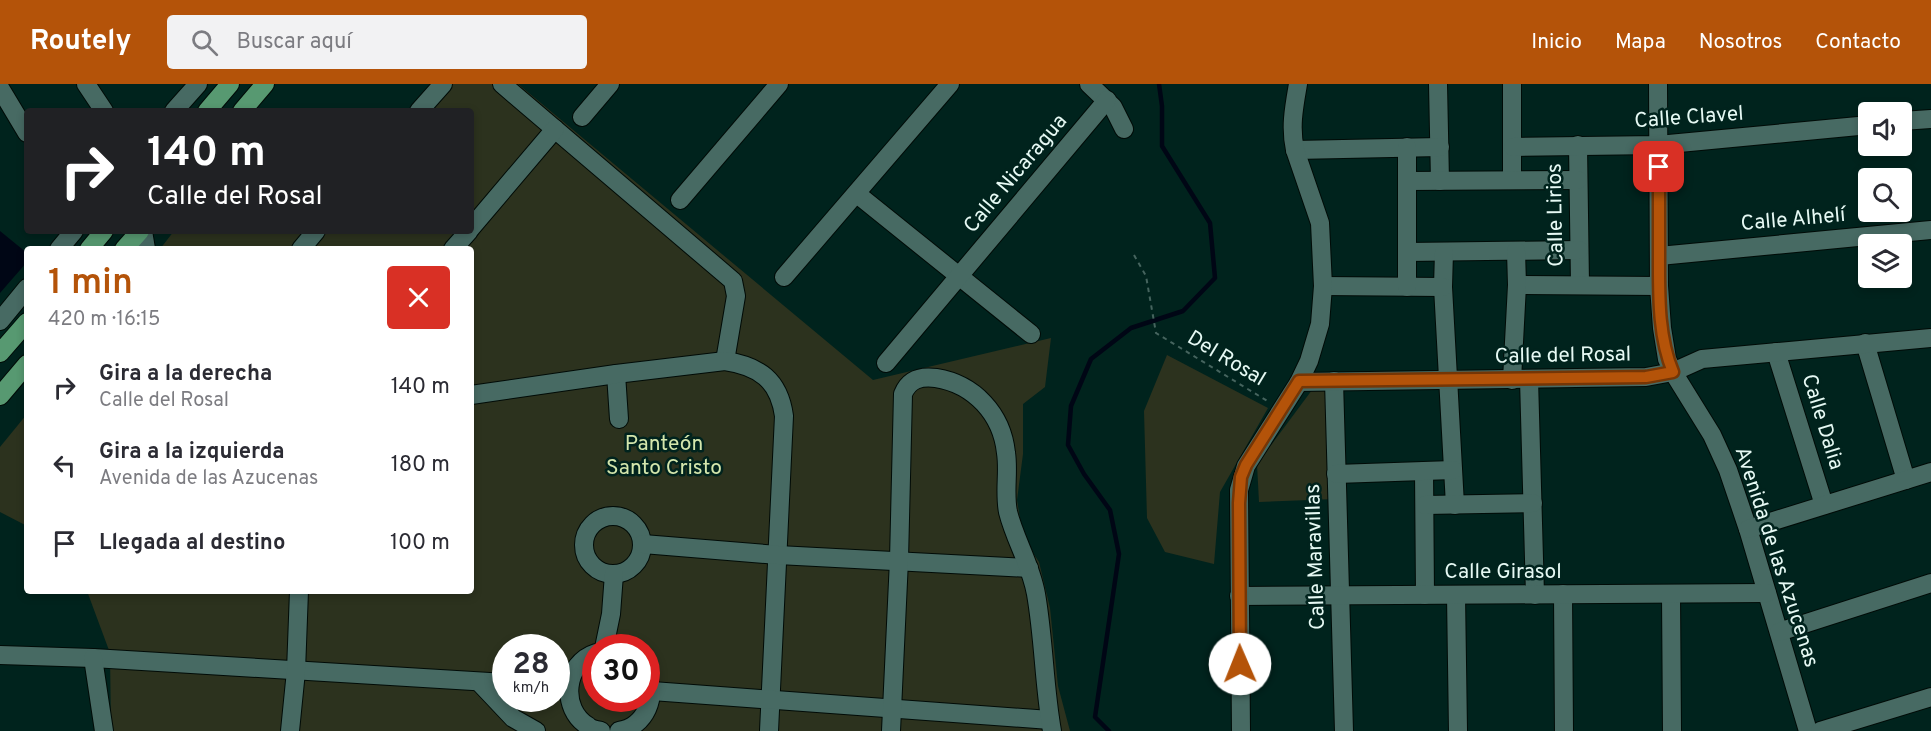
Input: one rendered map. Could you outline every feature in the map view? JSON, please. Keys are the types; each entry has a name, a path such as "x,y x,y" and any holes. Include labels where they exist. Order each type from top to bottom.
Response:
{"main road":[{"path":"210,108 230,84"},
{"path":"245,108 265,84"},
{"path":"92,246 102,234"},
{"path":"127,246 138,234"},
{"path":"0,354 24,326"},
{"path":"0,396 24,368"}],"street":[{"path":"86,84 102,108"},
{"path":"422,108 442,84"},
{"path":"502,84 733,281 736,296 724,362"},
{"path":"582,117 610,84"},
{"path":"680,200 779,84"},
{"path":"784,277 950,84"},
{"path":"1089,84 1107,100 1124,129"},
{"path":"1241,731 1239,503 1241,477 1246,465 1299,381 1316,342 1320,324 1323,286 1320,223 1294,150 1292,125 1298,84"},
{"path":"1438,84 1440,181"},
{"name":"Calle Lirios","path":"1512,84 1512,179"},
{"name":"Avenida de las Azucenas","path":"1658,84 1659,286 1664,345 1673,372 1701,415 1733,484 1808,731"},
{"path":"176,108 193,86 205,108"},
{"path":"1,93 24,128"},
{"name":"Calle Nicaragua","path":"886,363 1107,100"},
{"path":"1912,120 1931,118"},
{"name":"Calle Clavel","path":"1513,147 1658,145 1858,126"},
{"path":"474,225 555,129"},
{"name":"Calle Lirios","path":"1578,146 1580,284"},
{"path":"1407,147 1407,287"},
{"path":"1294,150 1440,147"},
{"path":"1407,181 1578,180"},
{"path":"857,194 1031,334"},
{"name":"Calle Alhelí","path":"1659,256 1931,230"},
{"path":"62,246 72,234"},
{"path":"304,246 314,234"},
{"path":"456,246 466,234"},
{"path":"1407,252 1579,250"},
{"path":"1516,251 1521,380 1533,503 1535,595"},
{"path":"1444,252 1443,287 1455,505"},
{"path":"1517,285 1659,286"},
{"path":"1323,286 1443,287"},
{"path":"0,321 24,292"},
{"name":"Calle del Rosal","path":"1299,381 1646,377 1673,372 1702,359 1931,338"},
{"path":"1865,343 1906,480"},
{"name":"Calle Dalia","path":"1776,352 1824,505"},
{"path":"474,396 616,374 724,362 739,363 764,375 772,383 782,404 784,416 769,731"},
{"path":"616,374 619,419"},
{"path":"660,692 892,708 1051,725 1036,595 1029,568 1008,512 1005,484 1006,453 998,424 982,401 969,389 936,378 911,381 903,394 899,561 892,708 891,731"},
{"name":"Calle Maravillas","path":"1334,381 1344,731"},
{"path":"1336,474 1453,470"},
{"path":"1424,471 1425,595"},
{"path":"1748,529 1931,472"},
{"path":"1425,505 1533,503"},
{"path":"604,517 622,517 636,527 643,544 641,553 631,568 614,574 605,572 590,562 584,545 590,528 604,517"},
{"path":"643,544 778,555 1029,568"},
{"path":"606,634 614,574"},
{"path":"1779,632 1931,583"},
{"name":"Calle Girasol","path":"1239,596 1767,593"},
{"path":"290,731 296,671 299,594"},
{"path":"1563,594 1564,731"},
{"path":"1671,594 1672,731"},
{"path":"1456,595 1458,731"},
{"path":"0,655 93,658 492,682"},
{"path":"93,658 104,731"},
{"path":"570,675 582,661"},
{"path":"479,682 513,718 536,731"},
{"path":"1820,731 1931,697"},
{"path":"570,702 576,716 588,727 601,731"},
{"path":"619,731 626,730 640,721 645,712"}],"path":[{"name":"Del Rosal","path":"1134,255 1146,276 1155,333 1282,410"}],"green space":[{"name":"Panteón Santo Cristo","path":"434,84 518,84 873,380 1051,338 1045,387 1023,404 1023,454 1017,500 1023,538 1039,562 1050,608 1058,686 1070,731 111,731 110,653 88,594 474,594 474,246 162,246 172,234 474,234 474,108 413,108"},
{"path":"1167,355 1268,408 1220,492 1214,564 1165,552 1147,518 1144,411"},
{"path":"1312,390 1331,391 1335,499 1259,502 1257,464"},
{"path":"24,418 24,524 0,512 0,447"}],"shaded area":[{"path":"0,231 24,251 24,265 0,293"}],"waterway":[{"path":"1109,731 1095,717 1119,554 1110,510 1084,474 1068,445 1071,406 1091,359 1131,328 1183,311 1215,278 1210,223 1162,146 1162,106 1159,84"}],"route":[{"path":"1240,664 1239,490 1241,477 1246,465 1299,381 1529,380 1646,377 1673,372 1664,345 1659,286 1659,167"}]}
